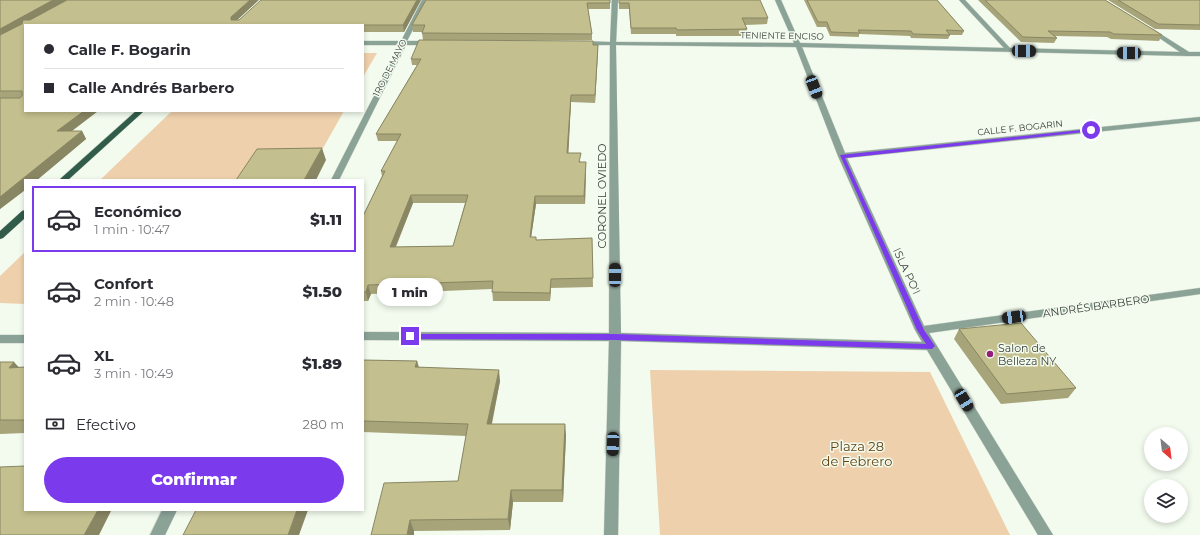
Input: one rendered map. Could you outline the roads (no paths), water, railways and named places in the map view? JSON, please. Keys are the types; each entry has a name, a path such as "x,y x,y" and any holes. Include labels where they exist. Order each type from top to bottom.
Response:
{"main road":[{"path":"64,179 139,112"},
{"path":"0,236 24,214"}],"street":[{"name":"1RO DE MAYO","path":"335,179 425,0"},
{"name":"CORONEL OVIEDO","path":"611,535 615,337 613,43 615,0"},
{"name":"ISLA PO'I","path":"778,0 798,45 842,156 921,330 1046,535"},
{"path":"962,0 1009,50"},
{"path":"1148,29 1200,61"},
{"path":"364,42 434,43"},
{"name":"TENIENTE ENCISO","path":"574,43 798,45 1200,54"},
{"name":"CALLE F. BOGARIN","path":"842,156 1200,119"},
{"name":"ANDRÉS BARBERO","path":"921,330 1200,291"},
{"path":"364,336 615,337 932,346"},
{"path":"0,339 24,339"},
{"path":"157,535 169,511"}],"place":[{"name":"Salon de Belleza NY","path":"990,354"}],"park label":[{"name":"Plaza 28 de Febrero","path":"857,454"}]}
